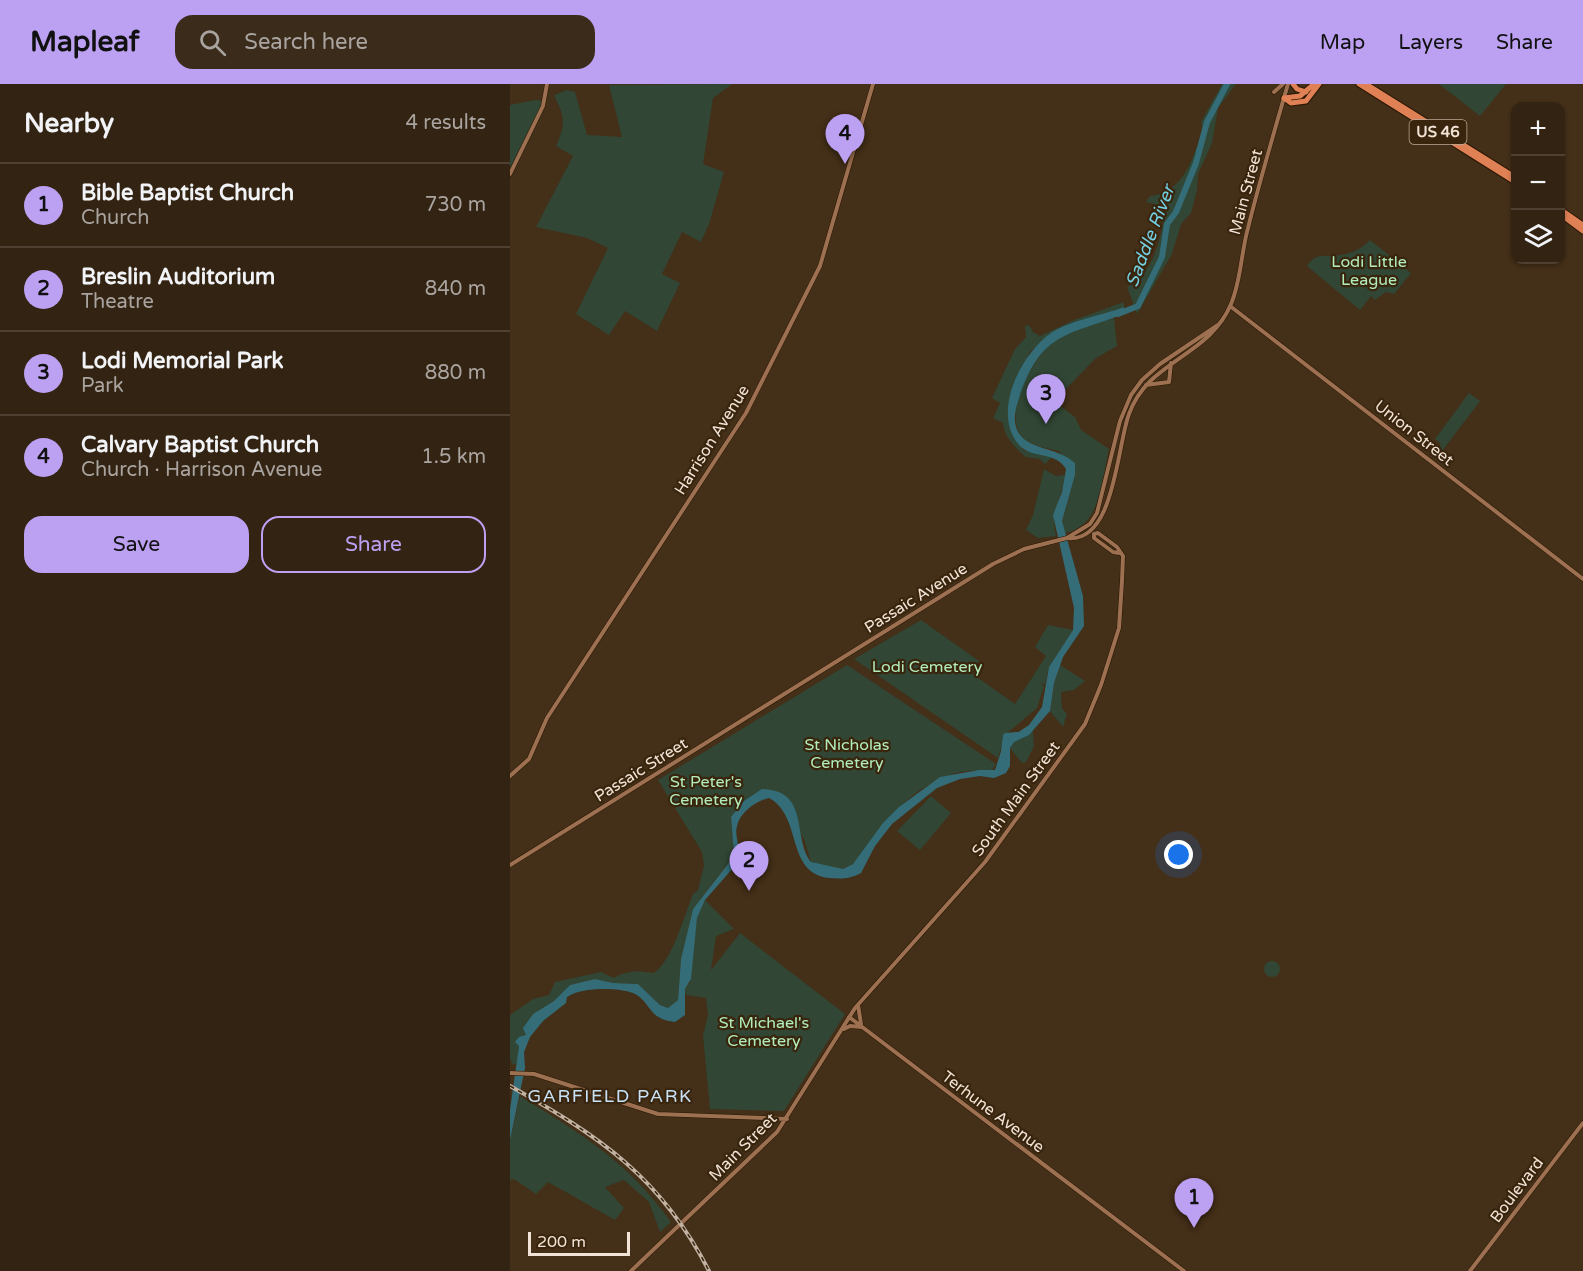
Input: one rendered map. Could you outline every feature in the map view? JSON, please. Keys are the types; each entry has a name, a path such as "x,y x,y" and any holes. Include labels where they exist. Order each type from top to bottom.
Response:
{"highway":[{"path":"1293,84 1299,91 1307,92"},
{"path":"1284,98 1307,92 1314,84"},
{"path":"1284,98 1291,102 1306,101 1319,84"},
{"name":"US 46","path":"1359,84 1511,179"},
{"name":"US 46","path":"1366,84 1511,175"},
{"path":"1561,210 1583,225"},
{"path":"1565,218 1583,231"}],"street":[{"path":"510,174 543,106 547,84"},
{"name":"Harrison Avenue","path":"510,776 529,759 547,718 746,413 820,266 873,84"},
{"path":"1274,92 1283,84"},
{"name":"Main Street","path":"1218,325 1230,306 1247,231 1288,84"},
{"name":"Union Street","path":"1230,306 1583,579"},
{"path":"1091,530 1103,516 1129,414 1145,385 1171,363 1206,341 1218,325"},
{"path":"1091,530 1123,411 1136,387 1160,364 1218,325"},
{"path":"1145,385 1169,382 1171,363"},
{"name":"Passaic Avenue","path":"784,695 1003,558 1030,547 1069,538 1091,530"},
{"name":"South Main Street","path":"849,1017 858,1004 985,862 1085,724 1101,685 1119,628 1121,554 1113,552 1094,538 1091,530"},
{"name":"Passaic Street","path":"510,865 784,695"},
{"path":"840,1032 850,1026 863,1027 858,1016 858,1004"},
{"name":"Main Street","path":"631,1271 777,1132 788,1119 849,1017"},
{"name":"Terhune Avenue","path":"849,1017 1184,1271"},
{"path":"511,1072 528,1073 652,1113 788,1119"},
{"path":"774,1118 778,1123 777,1132"},
{"name":"Boulevard","path":"1470,1271 1583,1124"}],"green space":[{"path":"732,84 713,98 703,164 724,172 709,224 701,242 682,232 662,274 680,283 657,331 625,311 609,335 576,314 608,248 587,238 536,227 573,156 556,146 563,120 554,95 567,90 575,92 587,135 622,137 609,85"},
{"path":"1222,84 1236,84 1218,108 1212,143 1198,174 1197,190 1191,213 1181,224 1172,254 1137,314 1127,287 1137,280 1151,263 1167,207 1146,202 1150,196 1172,188 1186,172 1203,130 1201,122"},
{"path":"1439,84 1506,84 1480,116"},
{"path":"535,100 545,101 510,174 510,105"},
{"name":"Lodi Little League","path":"1370,240 1411,273 1394,294 1386,292 1375,300 1371,296 1360,310 1307,266 1314,258 1349,253"},
{"path":"1124,302 1124,307 1056,330 1030,352 1012,394 1014,436 1023,450 1052,457 1045,464 1040,459 1026,457 1014,446 1003,423 993,418 1000,403 992,398 1015,349 1026,337 1025,326 1029,325 1033,332 1040,336 1074,320"},
{"path":"1114,318 1117,346 1096,358 1054,401 1075,417 1081,430 1109,449 1098,500 1093,511 1077,529 1065,533 1062,521 1075,475 1059,451 1043,448 1024,439 1017,425 1018,401 1028,374 1050,344 1080,327"},
{"path":"1469,393 1480,401 1436,459 1432,456 1441,444 1435,439"},
{"path":"1044,469 1056,476 1065,475 1055,512 1056,536 1038,538 1026,530 1033,515"},
{"name":"Lodi Cemetery","path":"921,620 979,661 971,673 1015,704 1046,656 1035,647 1048,625 1073,630 1049,667 1045,685 1039,682 1044,686 1037,708 1005,735 998,758 854,659"},
{"name":"St Nicholas Cemetery","path":"847,665 996,764 991,772 957,773 926,786 899,808 853,864 838,870 811,862 804,839 771,789 731,817 734,855 693,909 681,959 678,1000 668,1008 660,1005 638,984 613,983 595,979 570,985 554,1001 533,1014 524,1028 526,1035 519,1046 517,1063 513,1065 510,1059 510,1015 533,999 549,995 555,982 601,972 614,978 628,972 654,973 667,958 693,894 698,890 704,866 702,852 658,780"},
{"path":"1060,665 1085,681 1074,690 1061,692 1062,708 1067,714 1063,727 1050,711 1054,683"},
{"path":"1033,731 1034,746 1026,762 1022,763 1010,748 1014,742"},
{"path":"931,796 951,813 920,850 897,831"},
{"name":"St Michael's Cemetery","path":"705,900 734,929 716,936 711,970 740,933 845,1014 784,1111 710,1109 703,1036 708,1015 706,998 686,995 685,989 690,983 697,918"},
{"path":"1272,961 1278,963 1280,969 1278,975 1272,977 1266,975 1264,969 1266,963"},
{"path":"520,1096 603,1151 638,1182 671,1222 660,1232 649,1202 624,1180 605,1187 624,1208 615,1220 548,1182 536,1194 514,1179 510,1180 510,1140"}],"water":[{"path":"1124,307 1124,314 1071,333 1047,348 1027,376 1016,408 1016,428 1022,437 1033,444 1061,454 1075,463 1075,475 1062,521 1083,596 1084,626 1063,657 1054,683 1050,711 1029,735 1014,742 1010,748 1010,766 1006,773 994,778 980,776 960,779 937,788 892,824 875,846 861,873 846,878 829,878 815,874 806,866 787,817 780,806 769,798 749,808 741,816 736,830 740,860 705,900 697,918 691,979 685,989 685,1015 675,1022 666,1020 654,1014 639,997 626,991 599,989 581,991 567,997 566,1003 543,1021 530,1037 524,1052 525,1068 510,1140 510,1110 519,1046 515,1042 519,1037 526,1035 523,1028 533,1014 554,1001 570,985 595,979 613,983 638,984 660,1005 668,1008 678,1000 681,959 693,909 734,855 731,817 744,801 762,789 777,791 787,797 794,806 805,852 811,862 843,869 853,864 883,823 899,807 940,777 979,770 995,770 1004,742 1029,725 1042,707 1049,667 1073,630 1074,608 1053,515 1062,492 1066,469 1062,463 1030,452 1019,445 1011,432 1008,417 1009,401 1020,369 1040,342 1051,333 1076,322"}],"waterway":[{"name":"Saddle River","path":"1118,314 1138,306 1162,257 1167,224 1176,212 1196,163 1207,122 1227,84"},
{"name":"Saddle River","path":"1004,751 1006,736 1017,735"}],"railway":[{"path":"510,1086 572,1123 625,1162 670,1209 709,1271"}],"place":[{"name":"Calvary Baptist Church","path":"845,164"},
{"name":"Lodi Memorial Park","path":"1046,424"},
{"name":"Breslin Auditorium","path":"749,891"},
{"name":"Bible Baptist Church","path":"1194,1228"}],"district":[{"name":"GARFIELD PARK","path":"610,1096"}],"park label":[{"name":"St Peter's Cemetery","path":"706,791"}]}
